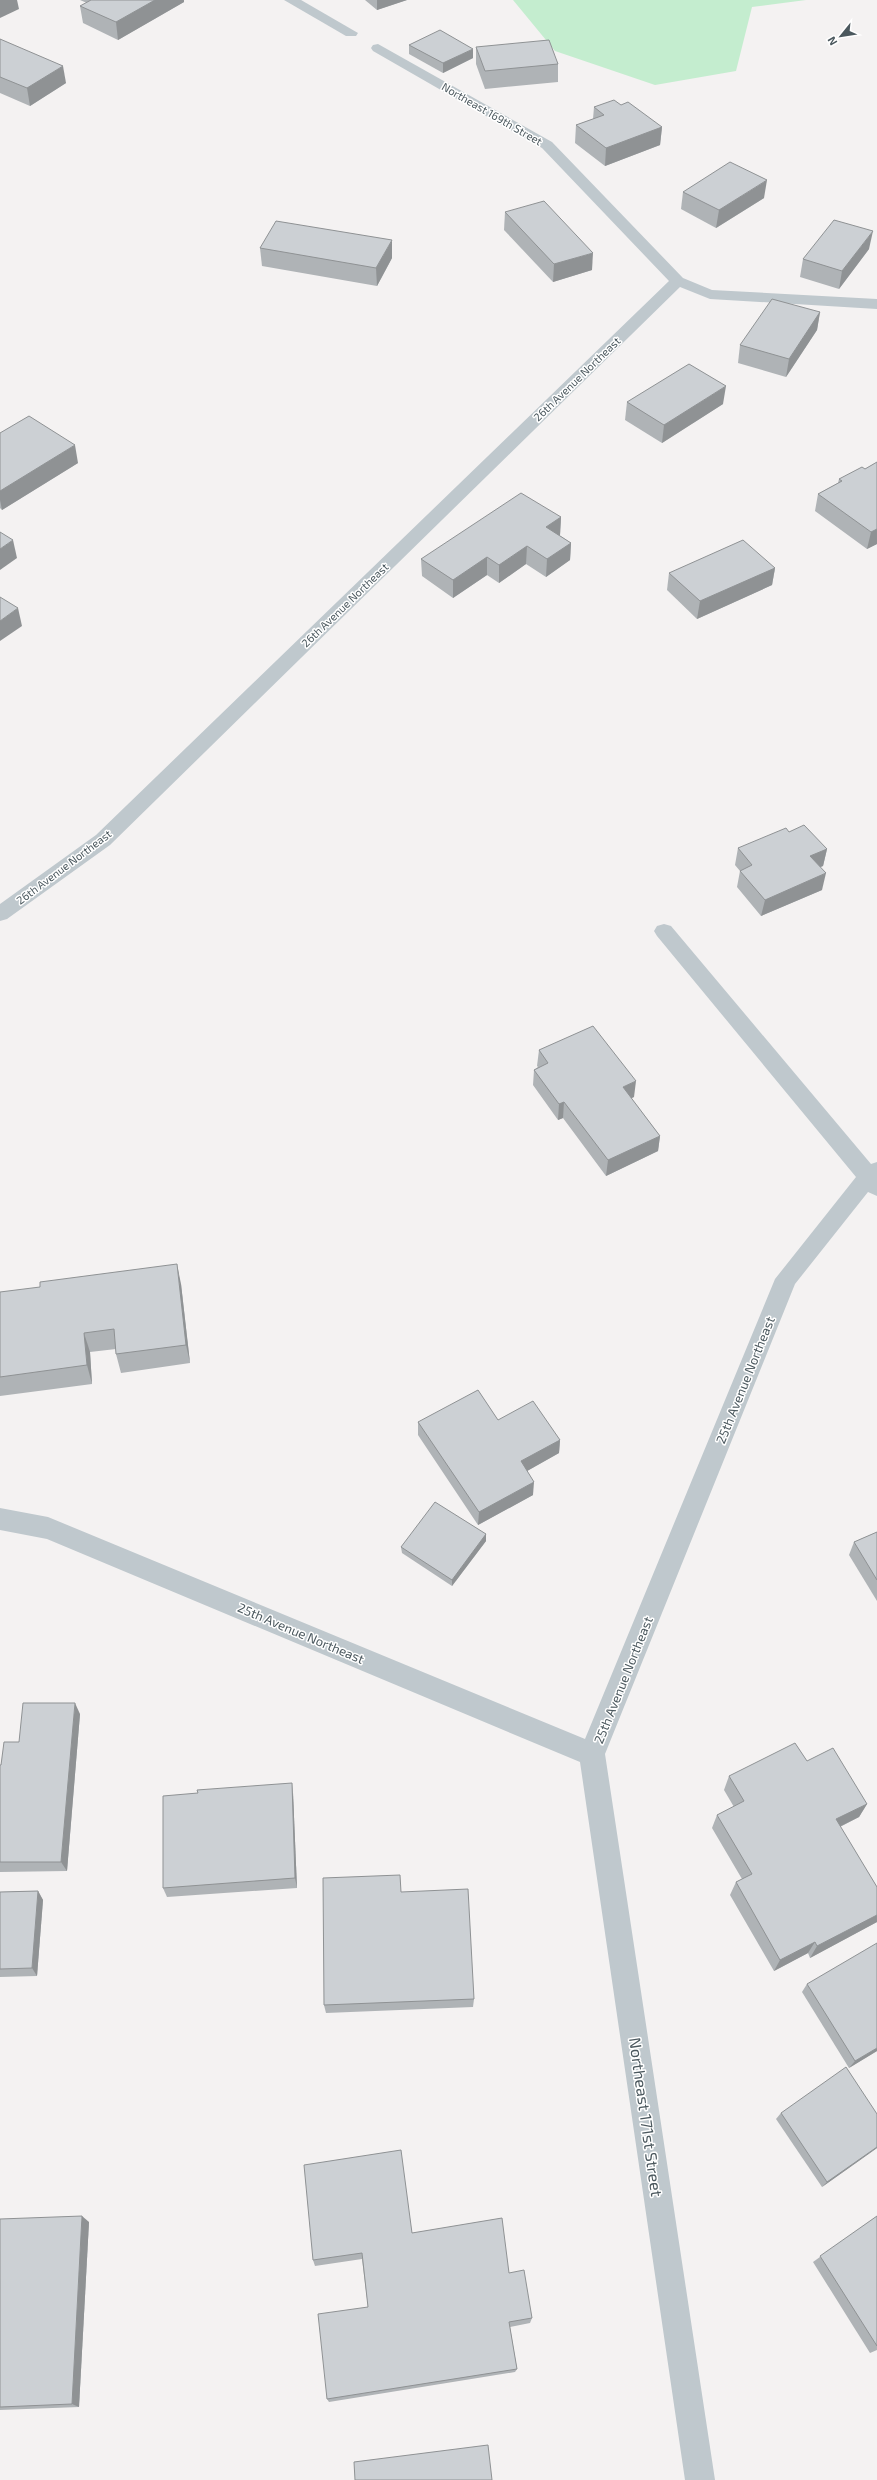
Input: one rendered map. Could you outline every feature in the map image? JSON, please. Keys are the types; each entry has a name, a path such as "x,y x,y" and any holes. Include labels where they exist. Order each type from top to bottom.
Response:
{"street":[{"path":"291,0 351,33"},
{"name":"Northeast 169th Street","path":"378,48 547,145 678,281"},
{"path":"678,281 710,294 877,304"},
{"name":"26th Avenue Northeast","path":"0,914 103,840 678,281"},
{"path":"664,931 874,1178"},
{"name":"25th Avenue Northeast","path":"0,1519 48,1528 592,1754 786,1279 874,1178"},
{"name":"Northeast 171st Street","path":"592,1754 700,2480"}],"green space":[{"path":"513,0 806,0 752,7 736,71 655,85 555,51"}],"building":[{"path":"91,0 155,0 116,22 80,6"},
{"path":"440,30 473,49 443,63 409,45"},
{"path":"0,39 63,66 27,88 0,77"},
{"path":"549,40 558,64 485,71 476,47"},
{"path":"614,100 621,105 628,102 662,127 606,148 576,125 604,115 594,107"},
{"path":"730,162 767,180 719,210 683,192"},
{"path":"544,201 593,253 554,264 505,212"},
{"path":"834,220 873,231 842,271 803,259"},
{"path":"276,221 392,240 376,268 260,248"},
{"path":"772,299 820,312 789,359 740,345"},
{"path":"689,364 726,386 664,425 627,402"},
{"path":"29,416 75,445 0,491 0,433"},
{"path":"877,462 877,529 871,532 818,494 842,481 839,479 862,467 865,469"},
{"path":"521,493 561,517 546,527 571,543 547,559 527,546 499,565 487,557 453,580 421,559"},
{"path":"0,532 13,540 0,549"},
{"path":"743,540 775,568 700,601 669,573"},
{"path":"0,597 18,608 0,621"},
{"path":"804,825 827,849 810,856 826,873 765,900 740,871 752,865 738,848 786,828 789,832"},
{"path":"593,1026 636,1081 623,1087 660,1136 608,1160 564,1102 559,1104 534,1070 548,1063 539,1050"},
{"path":"177,1264 186,1345 116,1354 114,1329 84,1333 87,1365 0,1377 0,1292 40,1287 40,1282"},
{"path":"478,1390 498,1420 533,1401 560,1440 521,1461 534,1482 479,1512 418,1422"},
{"path":"435,1502 486,1534 452,1580 401,1547"},
{"path":"877,1532 877,1580 854,1542"},
{"path":"23,1703 75,1703 61,1862 0,1862 0,1765 4,1742 19,1742"},
{"path":"795,1743 807,1761 833,1748 867,1804 836,1819 877,1887 877,1915 817,1946 815,1942 780,1960 736,1882 752,1874 717,1815 744,1801 729,1776"},
{"path":"292,1783 295,1878 163,1888 163,1796 198,1793 197,1790"},
{"path":"400,1875 401,1892 468,1889 474,1999 324,2005 323,1878"},
{"path":"38,1891 32,1968 0,1969 0,1892"},
{"path":"877,1943 877,2048 855,2061 807,1984"},
{"path":"846,2067 877,2114 877,2147 827,2182 781,2113"},
{"path":"401,2150 412,2233 502,2218 509,2273 524,2270 532,2318 509,2322 517,2369 327,2399 318,2314 368,2307 362,2253 313,2260 304,2165"},
{"path":"82,2216 72,2404 0,2407 0,2219"},
{"path":"877,2216 877,2346 820,2256"},
{"path":"488,2445 492,2480 355,2480 354,2462"}]}
